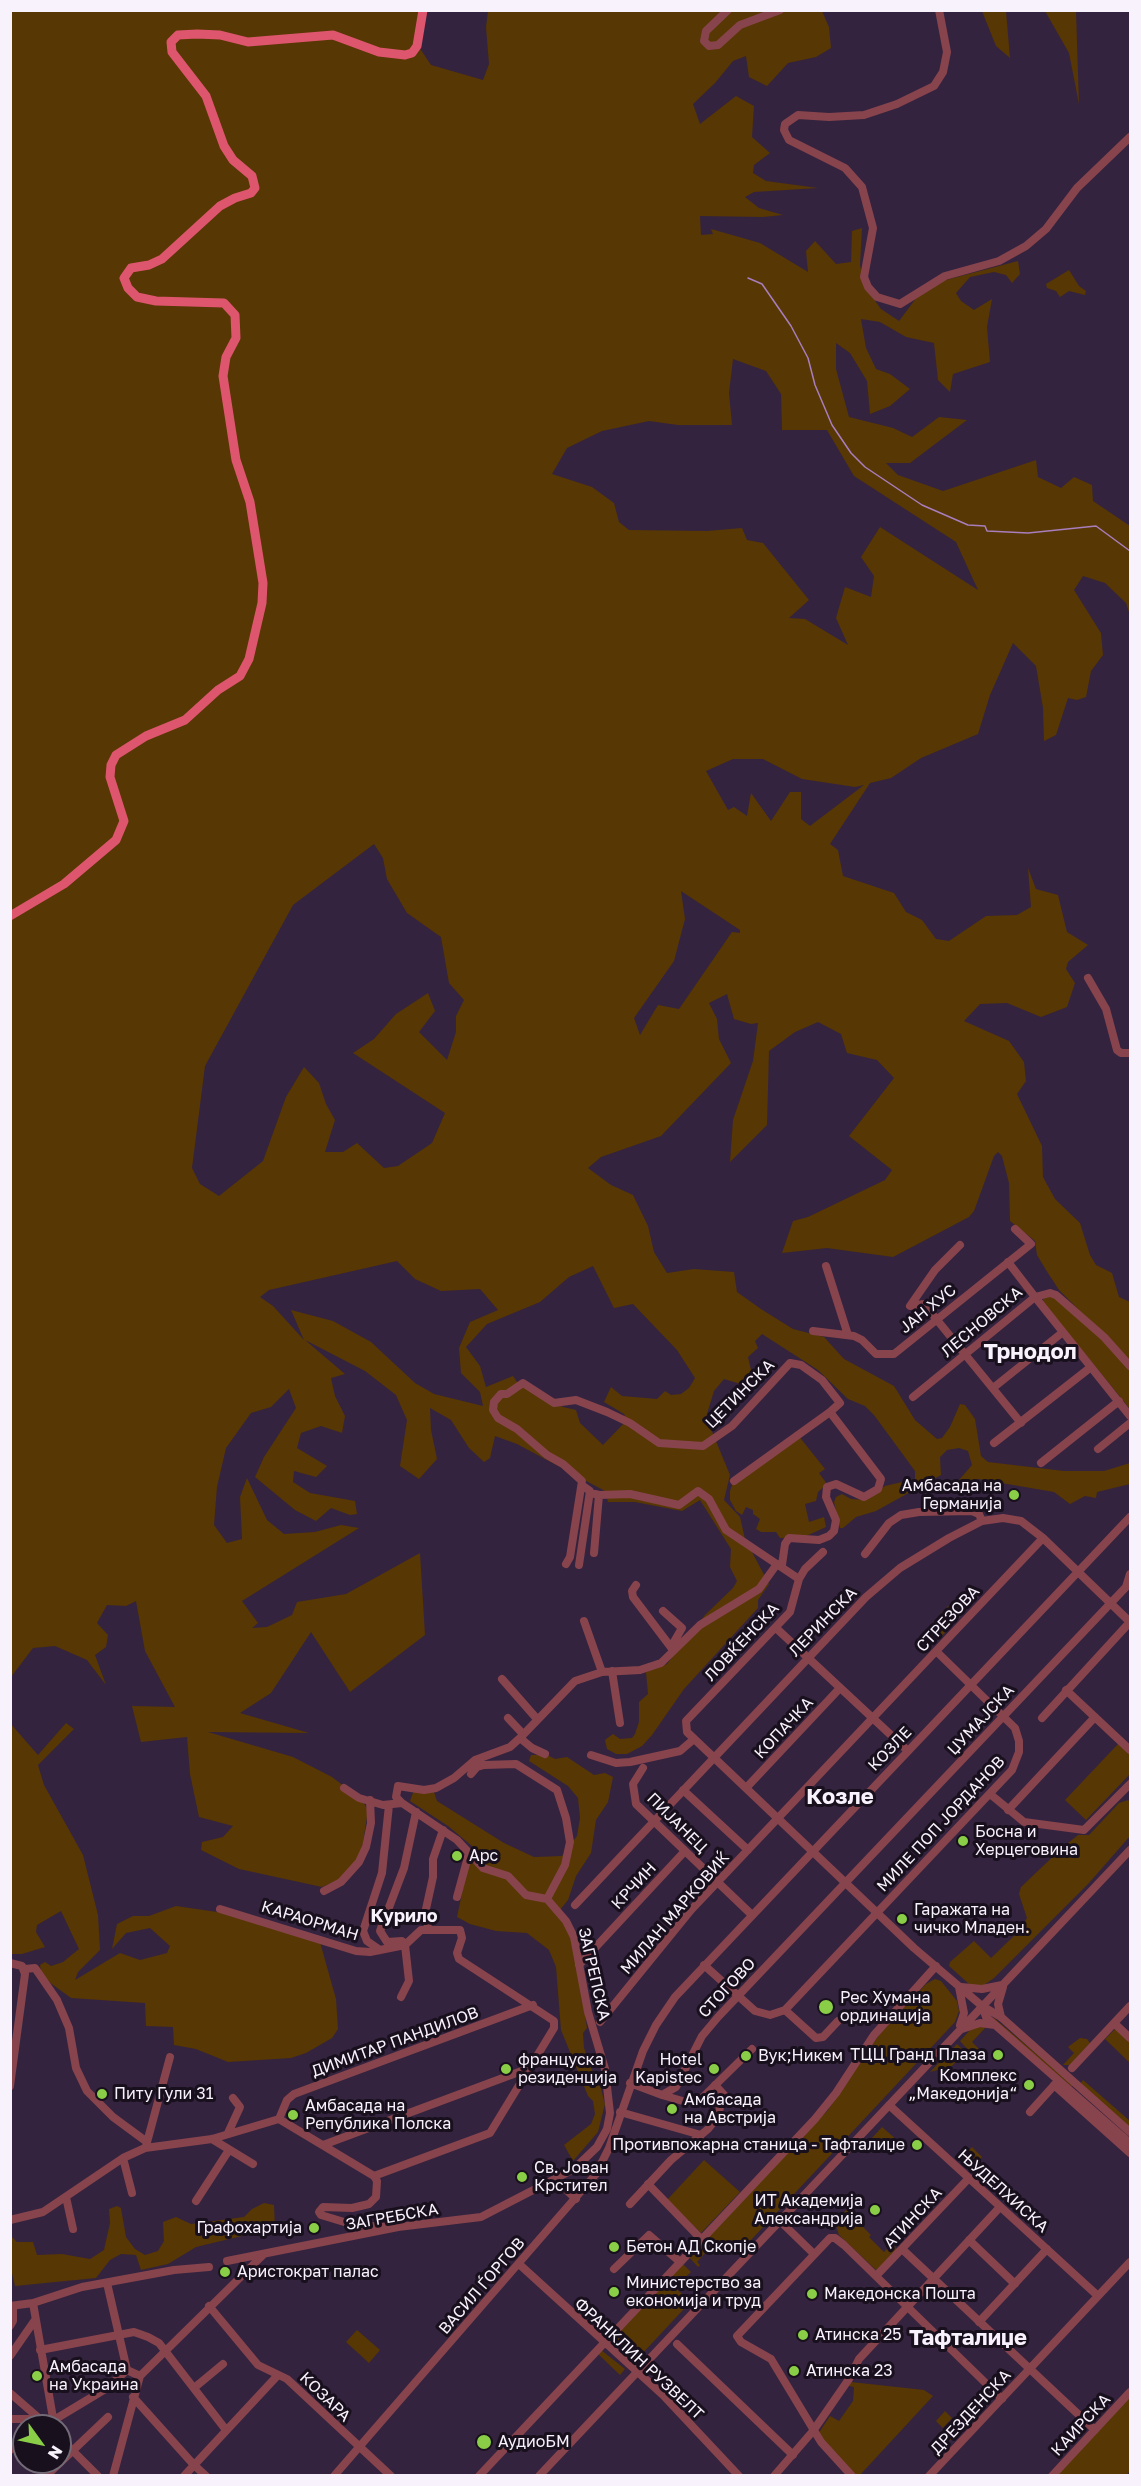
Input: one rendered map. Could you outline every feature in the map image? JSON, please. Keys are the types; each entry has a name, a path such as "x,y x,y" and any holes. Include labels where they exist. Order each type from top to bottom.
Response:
{"main road":[{"path":"10,916 64,884 116,840 124,820 110,777 111,765 117,755 146,736 185,720 218,690 240,676 249,659 262,603 263,583 250,502 236,460 223,376 223,367 236,338 236,315 230,306 224,303 156,301 136,297 128,288 124,278 131,268 157,262 220,206 251,193 255,188 252,176 233,160 224,146 207,96 172,52 171,42 178,35 197,34 220,35 248,42 296,40 333,35 379,52 405,55 412,53 417,46 423,10"}],"street":[{"path":"728,10 706,31 704,40 709,46 718,45 740,25 780,10"},
{"path":"939,10 947,52 943,72 934,86 897,104 864,116 798,115 785,124 784,130 789,140 845,168 862,187 873,228 864,277 868,287 877,297 900,304 945,276 999,261 1026,246 1046,229 1082,182 1131,137"},
{"path":"1088,978 1106,1010 1117,1050 1121,1053 1131,1053"},
{"name":"ЈАН ХУС","path":"813,1331 859,1337 876,1354 886,1356 894,1354 1031,1244 1015,1229"},
{"path":"960,1245 935,1270 910,1304 912,1307 922,1302 1021,1423"},
{"name":"ЛЕСНОВСКА","path":"912,1396 1035,1297 1008,1262"},
{"path":"826,1266 848,1335"},
{"path":"1131,1366 1104,1337 1056,1295 1050,1293 1035,1297 1131,1416"},
{"path":"993,1388 1063,1332"},
{"name":"ЦЕТИНСКА","path":"779,1564 726,1530 709,1499 698,1491 679,1504 630,1494 599,1495 586,1489 575,1473 498,1418 493,1410 498,1397 523,1383 554,1403 576,1400 607,1412 630,1423 659,1443 703,1446 732,1426 790,1363 801,1365 822,1380 840,1403 830,1412"},
{"path":"994,1443 1092,1367"},
{"path":"1041,1463 1119,1401"},
{"path":"672,1649 700,1625 759,1589 779,1564 789,1538 824,1539 834,1531 836,1520 826,1497 827,1487 836,1484 864,1497 874,1493 881,1485 877,1472 830,1412 734,1481"},
{"path":"1098,1449 1131,1423"},
{"path":"566,1564 570,1557 575,1510 586,1489"},
{"path":"579,1565 586,1489"},
{"path":"594,1552 599,1495"},
{"path":"865,1554 889,1523 901,1515 919,1512 972,1511 979,1514 982,1521"},
{"name":"КОЗЛЕ","path":"624,2099 663,2013 704,1965 1077,1571 1131,1517"},
{"name":"ЛЕРИНСКА","path":"575,1905 866,1597 900,1568 930,1548 982,1521 1003,1518 1021,1521 1043,1538 1130,1622"},
{"name":"СТРЕЗОВА","path":"873,1718 1043,1538"},
{"path":"779,1564 801,1575 823,1552"},
{"name":"ЏУМАЈСКА","path":"847,1882 1126,1587 1131,1574"},
{"name":"ЛОВЌЕНСКА","path":"694,1739 685,1728 686,1721 776,1628 792,1608 801,1575"},
{"path":"636,1585 632,1591 633,1597 672,1649"},
{"path":"471,1774 477,1767 484,1765 516,1764 556,1790 566,1818 570,1842 561,1873 543,1897 529,1896 508,1876 483,1868 443,1830 402,1803 396,1797 398,1786 424,1790 436,1788 454,1778 475,1760 510,1747 575,1681 602,1672 649,1668 667,1658 682,1628 663,1611"},
{"path":"584,1622 602,1672"},
{"path":"1042,1718 1130,1622"},
{"path":"776,1628 907,1750"},
{"name":"МИЛЕ ПОП ЈОРДАНОВ","path":"785,2010 1012,1770 1020,1752 1016,1730 936,1651"},
{"path":"612,1671 620,1723"},
{"path":"502,1679 537,1719"},
{"name":"КОПАЧКА","path":"747,1787 840,1688"},
{"path":"1066,1690 1131,1750"},
{"path":"1008,1810 1095,1717"},
{"path":"508,1718 532,1748 545,1754"},
{"name":"МИЛАН МАРКОВИЌ","path":"600,2022 674,1929 873,1718"},
{"path":"591,1755 616,1763 630,1762 680,1751 694,1739 877,1913 982,2006 1001,2017 1131,2132"},
{"name":"ПИЈАНЕЦ","path":"643,1768 635,1779 634,1799 653,1821 752,1915"},
{"path":"344,1788 359,1798 389,1805 402,1803"},
{"name":"МИЛАН МАРКОВИЌ","path":"683,1790 748,1850"},
{"path":"990,1794 1019,1819 1034,1825 1084,1830 1129,1790"},
{"path":"324,1891 341,1882 360,1862 371,1823 370,1800"},
{"path":"380,1950 367,1941 363,1931 382,1873 389,1805"},
{"path":"401,1996 409,1981 405,1945 402,1941 387,1942 380,1931 404,1868 416,1812"},
{"path":"374,2176 490,2133 554,2028 551,2017 459,1959 457,1953 462,1938 460,1930 428,1929 426,1909 433,1877 433,1859 443,1830"},
{"path":"539,2475 957,2031 1131,1850"},
{"name":"КРЧИН","path":"579,1965 685,1851"},
{"path":"457,1897 469,1853"},
{"name":"СТОГОВО","path":"662,2095 676,2087 702,2036 737,1996 847,1882"},
{"name":"ЗАГРЕПСКА","path":"543,1897 571,1927 588,2012 604,2069 610,2113 607,2129 597,2147 581,2164 555,2179"},
{"name":"КАРАОРМАН","path":"220,1909 345,1948 380,1950 405,1945 417,1930 428,1929"},
{"path":"10,1963 25,1969 35,1968 57,2000 69,2028 76,2067 87,2091 146,2145"},
{"path":"704,1965 737,1996 760,2013 778,2014 785,2010 816,2038 823,2037 838,2021"},
{"path":"479,2475 815,2119 836,2093 874,2035 936,1966"},
{"path":"10,2086 25,1969"},
{"path":"959,1986 982,1989 1003,1984"},
{"path":"1001,2017 998,2004 1003,1984"},
{"path":"957,2031 964,2013 959,1986"},
{"name":"ДИМИТАР ПАНДИЛОВ","path":"279,2119 287,2100 294,2094 533,2005"},
{"path":"982,2006 986,2017 1131,2153"},
{"path":"1059,2068 1072,2068 1131,2006"},
{"path":"957,2031 980,2023 995,2025"},
{"path":"1114,2023 1131,2038"},
{"path":"630,2083 662,2095 693,2102 701,2099 752,2049"},
{"path":"146,2145 170,2058"},
{"path":"1072,2068 1073,2080"},
{"path":"323,2145 528,2069"},
{"path":"1030,2112 1057,2083"},
{"path":"1057,2083 1131,2144"},
{"path":"630,2204 671,2160 701,2135 719,2115 720,2105 725,2096 715,2085"},
{"path":"228,2133 240,2108 233,2098"},
{"name":"ВАСИЛ ЃОРГОВ","path":"334,2475 576,2199 603,2160 624,2099"},
{"name":"ЊУДЕЛХИСКА","path":"889,2105 1098,2296"},
{"path":"620,2112 701,2135"},
{"path":"10,2220 38,2215 146,2145 212,2139 279,2119 374,2176 378,2193 373,2201 352,2208 323,2207 319,2212 328,2218 354,2225 398,2227"},
{"path":"212,2139 253,2164"},
{"path":"196,2201 229,2150"},
{"path":"123,2158 132,2193"},
{"name":"АТИНСКА","path":"876,2276 969,2178"},
{"path":"555,2179 576,2199"},
{"name":"ЗАГРЕБСКА","path":"227,2261 398,2227 481,2217 555,2179"},
{"path":"648,2184 701,2239"},
{"path":"66,2197 73,2229"},
{"path":"774,2475 813,2431 859,2359 1000,2207"},
{"path":"780,2221 814,2254"},
{"path":"614,2269 649,2235 680,2262"},
{"path":"852,2475 813,2431 771,2359 740,2341 737,2334 814,2254 834,2237 1002,2399"},
{"path":"969,2240 1015,2284"},
{"path":"902,2249 1095,2430"},
{"path":"979,2322 1047,2249"},
{"path":"113,2475 140,2376 264,2254"},
{"name":"ДРЕЗДЕНСКА","path":"929,2475 1131,2262"},
{"name":"ФРАНКЛИН РУЗВЕЛТ","path":"519,2264 637,2371 739,2475"},
{"path":"10,2326 13,2321 12,2307 33,2303 82,2287 174,2270 209,2267"},
{"path":"107,2283 127,2370 140,2376"},
{"path":"33,2303 52,2414"},
{"path":"209,2306 258,2365 278,2375"},
{"path":"10,2356 35,2320"},
{"path":"40,2350 118,2337 134,2332 159,2343 226,2430"},
{"path":"677,2344 793,2455"},
{"path":"194,2388 223,2364"},
{"path":"60,2414 107,2388 127,2370"},
{"name":"КОЗАРА","path":"184,2475 278,2375 287,2379 358,2447 391,2475"},
{"name":"КАИРСКА","path":"1052,2475 1131,2392"},
{"path":"10,2393 33,2414"},
{"path":"133,2397 194,2465 206,2475"},
{"path":"92,2474 72,2451 108,2417"}],"shaded area":[{"path":"11,11 426,11 419,47 431,65 483,80 489,64 486,27 488,11 822,11 829,27 831,48 816,57 788,63 767,86 749,77 746,56 733,61 715,83 693,104 700,124 736,96 754,106 752,137 770,153 754,165 753,173 766,181 818,188 754,192 745,197 759,208 783,215 700,216 701,235 713,234 711,229 760,243 808,272 806,251 815,241 836,264 851,262 852,231 862,228 860,265 865,287 881,309 899,321 917,297 938,282 1018,261 1020,274 1012,283 1006,275 994,272 970,277 956,293 961,301 974,310 992,299 987,327 990,362 953,374 950,392 938,380 934,343 906,337 880,322 861,319 866,348 876,369 890,374 910,389 890,406 870,414 867,381 850,353 836,343 836,369 849,417 893,428 912,437 939,417 967,420 910,463 886,463 898,475 943,491 1036,460 1038,477 1061,488 1074,477 1092,485 1093,501 1130,526 1130,615 1126,603 1105,583 1083,576 1074,590 1101,633 1103,655 1091,671 1086,697 1077,700 1068,698 1056,735 1044,741 1043,708 1036,666 1013,643 990,695 978,734 921,758 891,778 870,783 830,844 838,850 843,876 894,893 906,912 922,920 936,939 949,941 986,916 1017,915 1031,907 1028,868 1036,889 1058,895 1067,932 1088,945 1068,962 1066,969 1075,983 1067,1007 1041,1017 1007,1003 980,1004 964,1021 1009,1041 1024,1062 1026,1081 1017,1094 1042,1146 1043,1177 1055,1199 1080,1223 1090,1255 1096,1265 1112,1273 1119,1297 1130,1302 1130,1409 1043,1302 1043,1299 1048,1296 1053,1297 1088,1326 1078,1309 1059,1290 1046,1270 1037,1255 1035,1241 1010,1221 1009,1183 1002,1156 998,1152 994,1156 974,1211 969,1217 893,1257 827,1248 782,1253 793,1221 808,1217 885,1180 892,1170 849,1136 894,1078 877,1060 847,1053 841,1034 818,1022 795,1032 769,1051 767,1125 730,1162 733,1120 753,1061 758,1023 751,1024 734,1019 727,994 709,1003 717,1019 719,1039 731,1063 661,1136 601,1157 588,1168 611,1185 633,1195 648,1226 654,1252 667,1273 694,1269 734,1272 737,1292 793,1329 824,1337 844,1359 894,1386 915,1420 937,1439 942,1438 950,1427 960,1404 965,1405 975,1419 981,1456 988,1462 1064,1471 1104,1471 1130,1463 1130,1484 1097,1492 1096,1498 1085,1496 1070,1504 1054,1492 978,1479 973,1481 967,1493 959,1480 972,1465 968,1451 959,1448 947,1450 940,1457 941,1475 876,1511 856,1517 840,1528 834,1502 836,1497 842,1494 851,1499 866,1500 885,1486 915,1479 915,1471 865,1406 848,1399 818,1370 762,1334 755,1341 758,1348 748,1357 751,1370 747,1386 724,1379 714,1391 706,1417 730,1475 724,1500 740,1517 745,1539 769,1584 758,1600 758,1608 684,1689 652,1735 642,1746 627,1754 616,1754 607,1749 605,1740 613,1734 620,1739 632,1738 635,1734 639,1722 639,1702 648,1694 646,1672 667,1664 705,1615 733,1588 737,1581 730,1567 731,1549 700,1500 682,1511 635,1502 608,1502 605,1491 517,1444 495,1436 490,1458 484,1462 469,1448 451,1420 430,1408 431,1430 437,1459 419,1479 400,1466 407,1420 396,1395 365,1371 305,1340 345,1374 331,1378 335,1396 345,1416 342,1433 321,1426 301,1433 297,1448 327,1466 316,1477 294,1471 293,1482 310,1493 355,1501 357,1514 350,1515 331,1508 316,1521 295,1510 255,1477 264,1457 296,1408 289,1389 271,1407 251,1413 226,1448 217,1487 214,1525 227,1543 242,1539 240,1497 247,1478 267,1520 284,1534 315,1532 341,1525 359,1528 242,1601 258,1623 252,1628 267,1627 292,1615 297,1602 346,1594 420,1553 425,1635 350,1692 311,1632 271,1693 240,1713 309,1733 208,1732 293,1757 332,1777 362,1800 368,1810 362,1849 354,1865 342,1878 322,1887 239,1869 201,1850 202,1842 223,1837 233,1826 199,1817 190,1774 187,1737 141,1742 132,1706 175,1707 145,1651 136,1601 126,1606 107,1605 97,1623 108,1635 106,1647 95,1655 106,1685 87,1660 55,1646 33,1648 11,1677","holes":["733,359 766,371 781,394 782,430 827,430 854,476 956,542 978,590 880,527 861,557 874,576 871,597 845,587 836,618 848,645 805,619 789,618 809,600 763,543 747,540 742,528 707,531 629,530 619,522 614,503 592,487 552,474 567,448 602,431 649,421 678,425 732,425 729,393","733,759 763,759 802,779 855,787 864,785 810,826 801,819 801,792 790,792 771,821 751,793 747,816 734,807 728,810 706,771","374,844 383,858 387,879 407,913 441,937 449,983 464,1000 456,1016 456,1032 447,1060 419,1032 435,1011 428,993 396,1014 374,1039 353,1053 445,1113 432,1143 398,1166 384,1168 357,1143 343,1152 325,1152 335,1120 326,1104 319,1083 304,1067 286,1097 263,1161 219,1196 200,1184 192,1168 205,1066 293,905","681,891 740,930 740,933 732,932 679,1009 658,1005 640,1035 634,1018 674,961 685,919","397,1261 415,1279 441,1291 480,1289 498,1310 470,1322 459,1348 461,1373 480,1392 483,1406 434,1394 415,1383 371,1342 333,1321 291,1310 304,1340 273,1306 260,1297 269,1290","593,1266 614,1308 633,1304 677,1350 695,1378 689,1388 681,1394 671,1395 665,1391 657,1399 622,1396 611,1387 604,1402 624,1414 627,1420 603,1445 580,1423 576,1410 563,1407 529,1386 519,1385 513,1376 486,1387 480,1366 466,1347 487,1324 540,1302 569,1277"]},
{"path":"982,11 1006,11 1010,58 996,46"},
{"path":"1045,11 1076,11 1079,104 1069,53"},
{"path":"1069,270 1079,286 1086,291 1085,295 1069,291 1060,297 1056,291 1047,288 1046,284"},
{"path":"798,1435 825,1469 819,1473 827,1484 818,1492 816,1501 805,1504 809,1522 824,1517 826,1527 804,1537 780,1538 776,1532 761,1532 756,1529 760,1519 753,1514 753,1510 746,1507 742,1515 736,1511 730,1500 730,1491 733,1482"},
{"path":"948,1606 960,1617 938,1640 927,1629"},
{"path":"10,1723 38,1755 66,1723 74,1729 38,1765 44,1785 83,1855 98,1915 100,1950 78,1972 75,1980 120,1953 140,1960 167,1953 170,1946 150,1928 126,1933 112,1949 117,1924 133,1916 149,1916 176,1906 224,1913 320,1942 336,1999 338,2029 332,2038 306,2053 291,2058 228,2062 196,2049 174,2045 173,2027 146,2026 145,2003 71,1998 49,1982 41,1972 40,1965 45,1962 51,1966 63,1962 79,1949 61,1911 37,1925 36,1932 45,1947 22,1954 11,1954"},
{"path":"1118,1744 1130,1755 1130,1774 1086,1820 1065,1800"},
{"path":"531,1755 547,1755 555,1759 567,1757 594,1775 605,1773 613,1777 608,1802 596,1820 591,1853 576,1876 568,1900 559,1911 569,1931 577,1963 587,2028 583,2033 584,2048 592,2070 598,2078 605,2104 598,2132 573,2161 564,2145 591,2124 595,2114 593,2101 588,2096 561,2030 556,1967 549,1950 527,1933 496,1931 470,1924 457,1917 472,1846 448,1826 410,1801 414,1790 433,1789 437,1801 504,1843 534,1857 562,1856 577,1836 580,1818 578,1798 568,1786 529,1761"},
{"path":"1128,1800 1130,1802 1130,1836 1089,1883 994,1978 984,1985 975,1986 969,1984 949,1966 950,1962 974,1941 991,1958 1019,1931 1027,1918 1019,1894 1021,1887 1063,1847 1078,1835 1089,1835 1119,1803"},
{"path":"935,1979 941,1981 957,2001 959,2011 955,2022 737,2255 722,2242 711,2254 707,2251 697,2262 700,2265 698,2267 689,2257 828,2110 881,2032 926,1984"},
{"path":"993,2019 1073,2085 1072,2087"},
{"path":"986,2027 972,2042 984,2054 978,2061 960,2041 971,2029"},
{"path":"1116,2028 1130,2041 1130,2063 1105,2039"},
{"path":"1080,2038 1087,2039 1090,2043 1070,2065 1063,2065 1074,2053 1068,2047"},
{"path":"957,2044 965,2052 952,2066 930,2072"},
{"path":"1083,2080 1130,2121 1130,2128 1080,2084"},
{"path":"882,2127 897,2140 886,2152 871,2139"},
{"path":"972,2147 982,2157 971,2169 960,2159"},
{"path":"704,2160 740,2192 701,2233 667,2200"},
{"path":"264,2203 274,2205 275,2228 196,2247 168,2264 141,2270 136,2255 121,2254 110,2260 96,2278 15,2286 11,2269 11,2236 17,2242 33,2242 37,2255 62,2254 90,2259 104,2250 110,2223 109,2209 117,2206 121,2208 126,2237 135,2249 145,2255 158,2251 164,2241 163,2222 176,2217 191,2224 244,2217 252,2209"},
{"path":"849,2207 861,2219 858,2222 871,2235 869,2237 884,2252 892,2244 898,2250 876,2270 839,2235 835,2222"},
{"path":"682,2263 691,2272 678,2284 673,2280 670,2283 689,2300 708,2280 710,2281 640,2356 631,2357 616,2342 618,2334"},
{"path":"357,2330 380,2350 369,2363 346,2342"},
{"path":"601,2350 625,2369 620,2375 597,2353"},
{"path":"851,2382 924,2390 933,2396 860,2475 856,2475 818,2434 830,2416 839,2421 853,2401 854,2387 849,2386"},
{"path":"1130,2397 1130,2471 1127,2475 1056,2476"},
{"path":"945,2411 952,2418 943,2428 936,2421"},
{"path":"952,2420 961,2428 945,2446 936,2438"}],"waterway":[{"path":"748,278 762,284 791,326 808,358 815,385 832,425 851,453 865,467 922,505 968,525 985,526 987,531 1028,533 1096,526 1130,551"}],"place":[{"name":"Амбасада на Германија","path":"1014,1495"},
{"name":"Босна и Херцеговина","path":"963,1841"},
{"name":"Арс","path":"457,1856"},
{"name":"Гаражата на чичко Младен.","path":"902,1919"},
{"name":"Рес Хумана ординација","path":"826,2007"},
{"name":"ТЦЦ Гранд Плаза","path":"998,2055"},
{"name":"Вук;Никем","path":"746,2056"},
{"name":"француска резиденција","path":"506,2069"},
{"name":"Hotel Kapistec","path":"714,2069"},
{"name":"Комплекс „Македонија“","path":"1029,2085"},
{"name":"Питу Гули 31","path":"102,2094"},
{"name":"Амбасада на Австрија","path":"672,2109"},
{"name":"Амбасада на Република Полска","path":"293,2115"},
{"name":"Противпожарна станица - Тафталиџе","path":"917,2145"},
{"name":"Св. Јован Крстител","path":"522,2177"},
{"name":"ИТ Академија Александрија","path":"875,2210"},
{"name":"Графохартија","path":"314,2228"},
{"name":"Бетон АД Скопје","path":"614,2247"},
{"name":"Аристократ палас","path":"225,2272"},
{"name":"Министерство за економија и труд","path":"614,2292"},
{"name":"Македонска Пошта","path":"812,2294"},
{"name":"Атинска 25","path":"803,2335"},
{"name":"Атинска 23","path":"794,2371"},
{"name":"Амбасада на Украина","path":"37,2376"},
{"name":"АудиоБМ","path":"484,2442"}],"district":[{"name":"Трнодол","path":"1030,1352"},
{"name":"Козле","path":"840,1797"},
{"name":"Курило","path":"404,1916"},
{"name":"Тафталиџе","path":"968,2338"}]}
